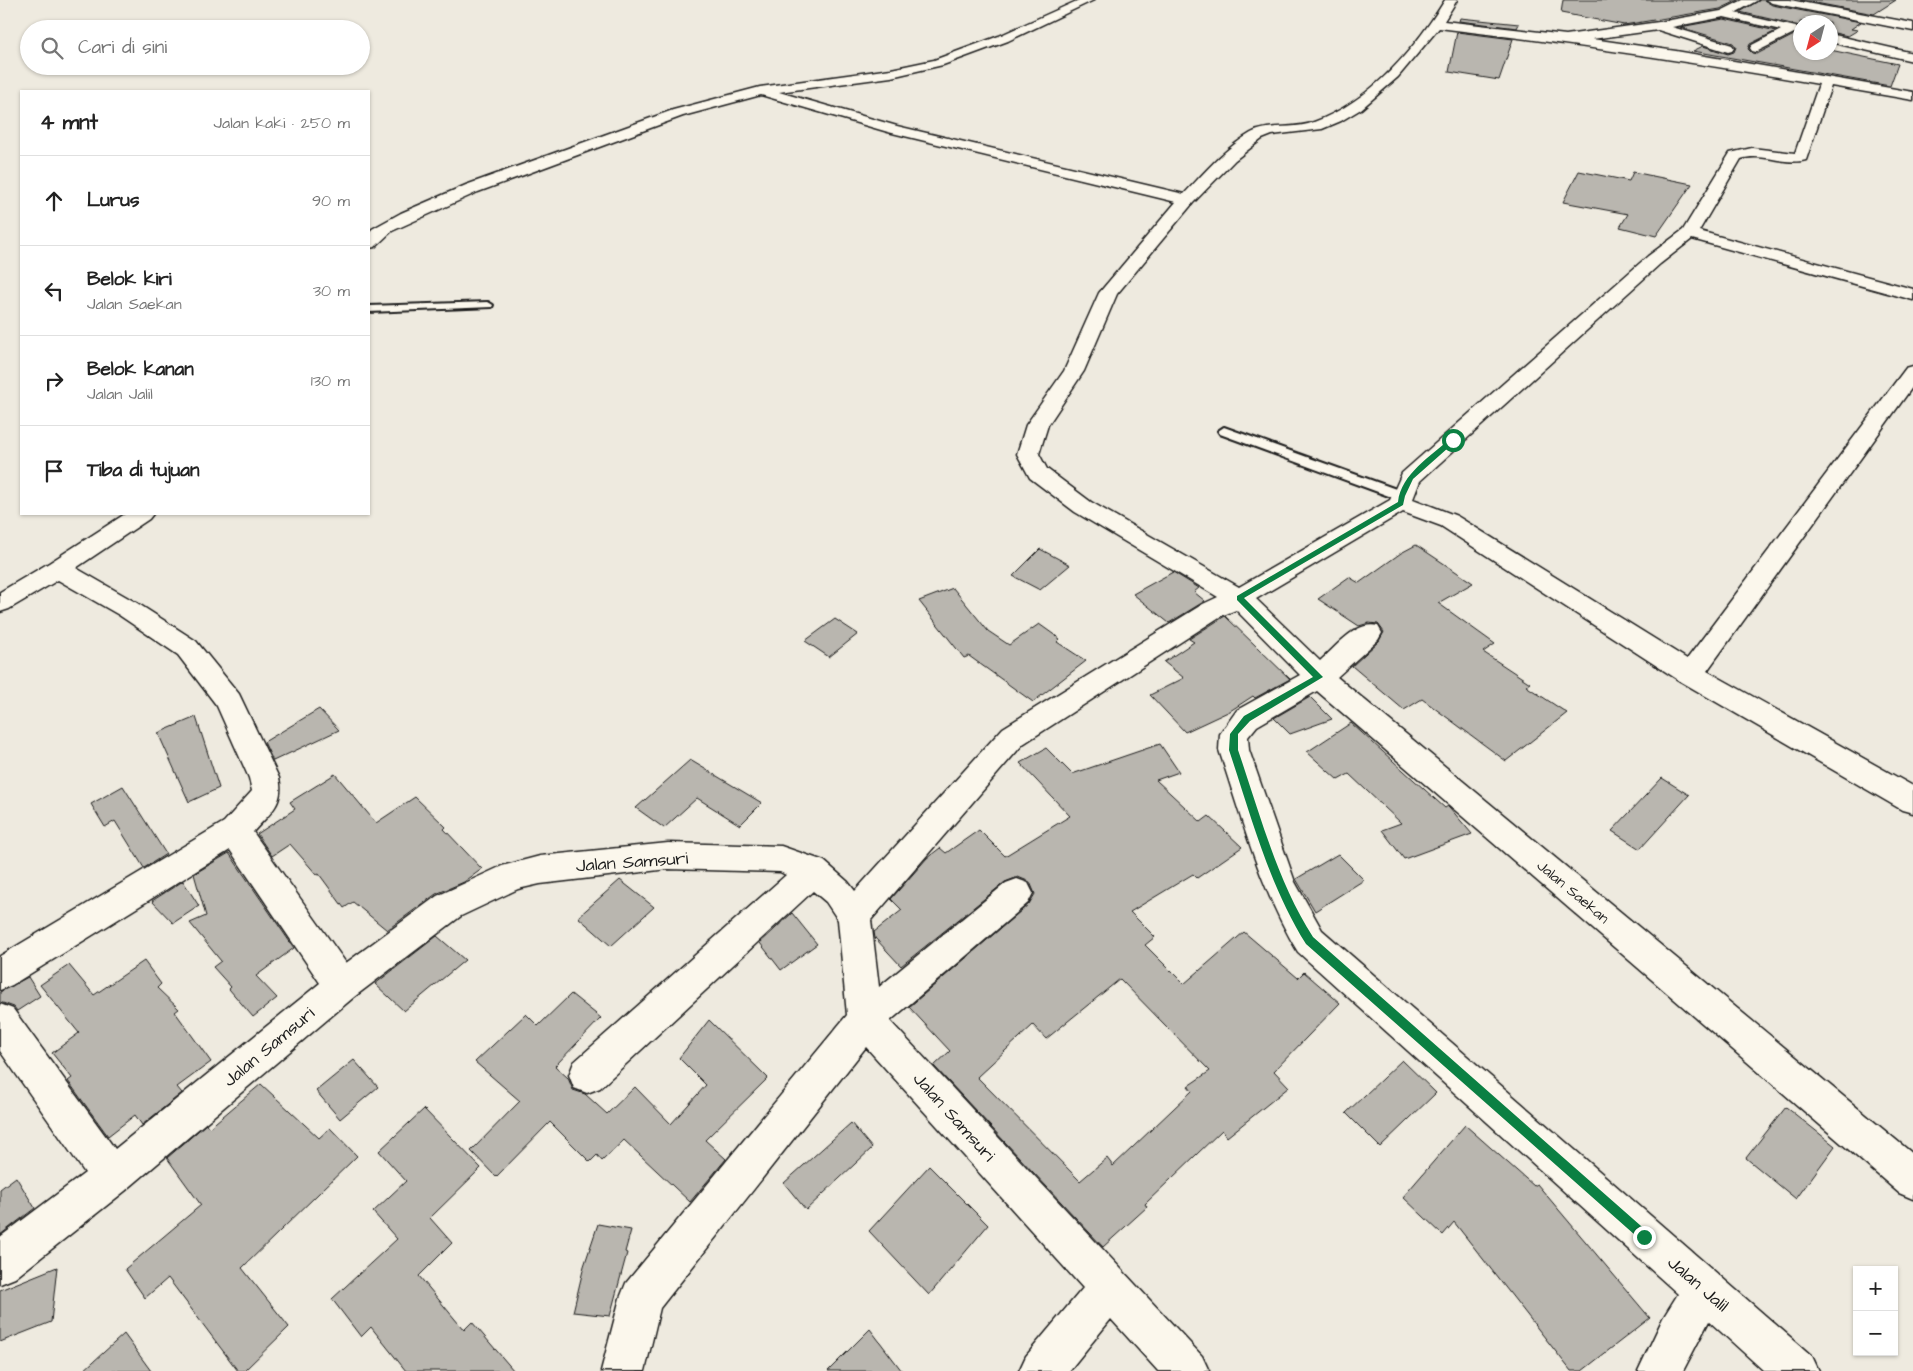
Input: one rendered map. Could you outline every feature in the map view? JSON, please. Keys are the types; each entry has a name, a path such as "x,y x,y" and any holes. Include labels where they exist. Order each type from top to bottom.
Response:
{"street":[{"path":"370,242 378,233 402,219 467,191 656,121 718,101 760,92 882,74 945,61 984,46 1088,0"},
{"name":"Jalan Saekan","path":"1451,0 1437,24 1406,62 1357,105 1320,125 1279,129 1258,136 1237,152 1187,200 1108,293 1074,371 1037,425 1028,454 1038,473 1083,507 1239,598 1319,677 1913,1179"},
{"path":"1566,39 1659,26 1724,14 1752,0"},
{"path":"1772,0 1913,27"},
{"path":"1724,14 1793,29"},
{"path":"1437,24 1566,39 1913,96"},
{"path":"1659,26 1728,48"},
{"path":"1756,48 1793,32"},
{"path":"1838,40 1913,57"},
{"path":"854,916 1013,736 1212,610 1239,598 1401,500 1410,478 1654,260 1689,233 1735,156 1754,151 1786,157 1801,157 1826,81"},
{"path":"760,92 893,129 1187,200"},
{"path":"1689,233 1913,295"},
{"path":"1690,674 1913,372"},
{"path":"1401,500 1448,521 1690,674 1913,801"},
{"path":"0,603 58,570 140,515"},
{"path":"0,974 235,831 263,801 267,791 264,778 229,701 187,648 128,609 58,570"},
{"name":"Jalan Jalil","path":"1369,633 1319,677 1247,718 1234,734 1233,743 1279,884 1295,917 1310,941 1332,961 1797,1371"},
{"path":"235,831 342,986"},
{"name":"Jalan Samsuri","path":"0,1263 111,1177 342,986 449,906 513,876 540,870 668,856 781,860 812,871 837,892 854,916 865,1020 1187,1371"},
{"path":"587,1075 812,871"},
{"path":"623,1371 641,1298 865,1020 1017,893"},
{"path":"0,1021 111,1177"},
{"path":"1041,1371 1110,1288"},
{"path":"1660,1371 1678,1333 1704,1290"}],"lane":[{"path":"370,308 488,305"},
{"path":"1224,431 1401,500"}],"building":[{"path":"1563,0 1739,0 1720,9 1624,25 1561,13"},
{"path":"1760,0 1764,0 1772,5 1824,15 1793,15 1793,24 1740,12"},
{"path":"1800,0 1896,0 1874,14"},
{"path":"1460,18 1519,24 1517,28 1459,21"},
{"path":"1838,18 1861,22 1851,29 1858,30 1848,36 1838,34"},
{"path":"1724,19 1776,31 1750,44 1748,49 1752,53 1757,54 1793,36 1793,60 1838,60 1838,52 1898,64 1890,86 1693,51 1703,46 1728,54 1734,52 1736,47 1733,43 1680,27"},
{"path":"1457,32 1513,39 1499,80 1449,72"},
{"path":"1579,171 1629,181 1633,172 1692,184 1656,236 1620,227 1628,214 1563,202"},
{"path":"1416,545 1473,583 1438,603 1495,644 1483,652 1530,683 1526,686 1567,713 1506,761 1422,699 1404,710 1352,666 1379,641 1384,632 1378,624 1369,623 1359,626 1318,599 1349,577 1359,583 1401,553"},
{"path":"1040,549 1070,565 1040,590 1013,576"},
{"path":"1173,572 1199,588 1194,592 1205,601 1169,623 1133,594"},
{"path":"953,588 988,631 1009,645 1039,624 1060,639 1057,642 1086,661 1033,702 969,656 964,658 919,601"},
{"path":"1225,616 1290,679 1255,698 1253,696 1230,711 1185,732 1150,695 1184,678 1164,662 1194,642 1189,639"},
{"path":"835,619 858,634 829,657 805,641"},
{"path":"1310,697 1332,719 1290,734 1274,718"},
{"path":"319,709 339,730 273,761 264,742"},
{"path":"196,717 219,788 189,802 158,733"},
{"path":"1351,723 1445,808 1448,806 1472,834 1404,859 1382,830 1401,823 1349,774 1338,780 1307,752"},
{"path":"1160,744 1179,772 1156,780 1201,822 1209,816 1242,847 1197,878 1193,874 1130,912 1155,937 1145,945 1184,984 1244,932 1298,978 1304,972 1340,1003 1274,1071 1289,1087 1227,1137 1222,1130 1145,1204 1147,1207 1103,1247 934,1066 950,1051 909,1007 1029,904 1035,894 1030,882 1018,877 1005,882 901,966 875,938 874,932 902,910 891,899 927,858 940,848 946,853 979,830 1005,856 1070,816 1020,763 1046,748 1072,774","holes":["1120,979 1210,1071 1188,1086 1192,1091 1113,1166 1107,1158 1080,1181 977,1077 1033,1025 1046,1039"]},
{"path":"690,760 762,803 740,825 697,798 664,828 636,808"},
{"path":"335,774 376,823 415,797 446,827 444,829 482,869 464,882 436,894 387,930 353,902 344,908 319,874 317,875 290,844 272,856 257,834 295,809 290,802"},
{"path":"1662,778 1689,795 1640,849 1612,831"},
{"path":"123,786 166,854 144,868 115,821 105,827 91,804"},
{"path":"229,853 294,948 256,976 277,998 253,1017 229,989 231,987 213,967 221,961 190,923 206,916 194,874"},
{"path":"1338,854 1364,880 1315,911 1296,879"},
{"path":"620,880 654,907 611,946 578,917"},
{"path":"183,881 199,906 173,923 152,901"},
{"path":"792,913 817,944 781,970 760,943"},
{"path":"437,936 465,960 404,1011 375,984"},
{"path":"144,961 161,984 157,988 179,1009 175,1012 211,1062 177,1087 182,1093 142,1125 135,1115 108,1136 68,1081 72,1078 52,1053 79,1033 40,985 69,965 94,995"},
{"path":"28,977 40,996 17,1011 14,1007 0,1002 0,992"},
{"path":"571,994 601,1018 555,1066 568,1078 573,1090 585,1094 607,1114 635,1087 671,1124 706,1085 679,1058 709,1020 768,1078 705,1140 726,1159 690,1202 624,1140 602,1161 597,1155 590,1162 550,1122 496,1177 471,1151 520,1101 475,1062 526,1014 538,1026"},
{"path":"354,1060 378,1087 340,1119 316,1091"},
{"path":"1402,1060 1436,1093 1380,1147 1346,1113"},
{"path":"261,1084 319,1138 330,1128 357,1156 242,1268 289,1327 244,1371 238,1371 168,1278 145,1298 125,1269 201,1205 167,1158 206,1124 209,1128"},
{"path":"1786,1107 1835,1146 1796,1199 1746,1158"},
{"path":"424,1109 481,1168 430,1218 452,1243 419,1276 464,1330 472,1322 514,1371 406,1371 371,1327 361,1337 332,1299 397,1239 373,1212 406,1181 379,1151"},
{"path":"851,1123 872,1148 806,1210 784,1183"},
{"path":"1465,1125 1534,1186 1537,1184 1650,1318 1582,1371 1571,1371 1454,1222 1443,1235 1403,1197"},
{"path":"929,1166 988,1225 929,1295 869,1231"},
{"path":"16,1177 35,1208 0,1235 0,1189"},
{"path":"598,1224 631,1230 625,1252 627,1253 610,1316 573,1312 584,1266"},
{"path":"57,1267 51,1322 0,1342 0,1290"},
{"path":"870,1329 902,1371 828,1371"},
{"path":"124,1334 151,1371 83,1371"}],"route":[{"path":"1453,440 1410,478 1401,503 1239,598 1319,677 1247,718 1234,734 1234,750 1279,884 1295,917 1310,941 1644,1237"}]}
